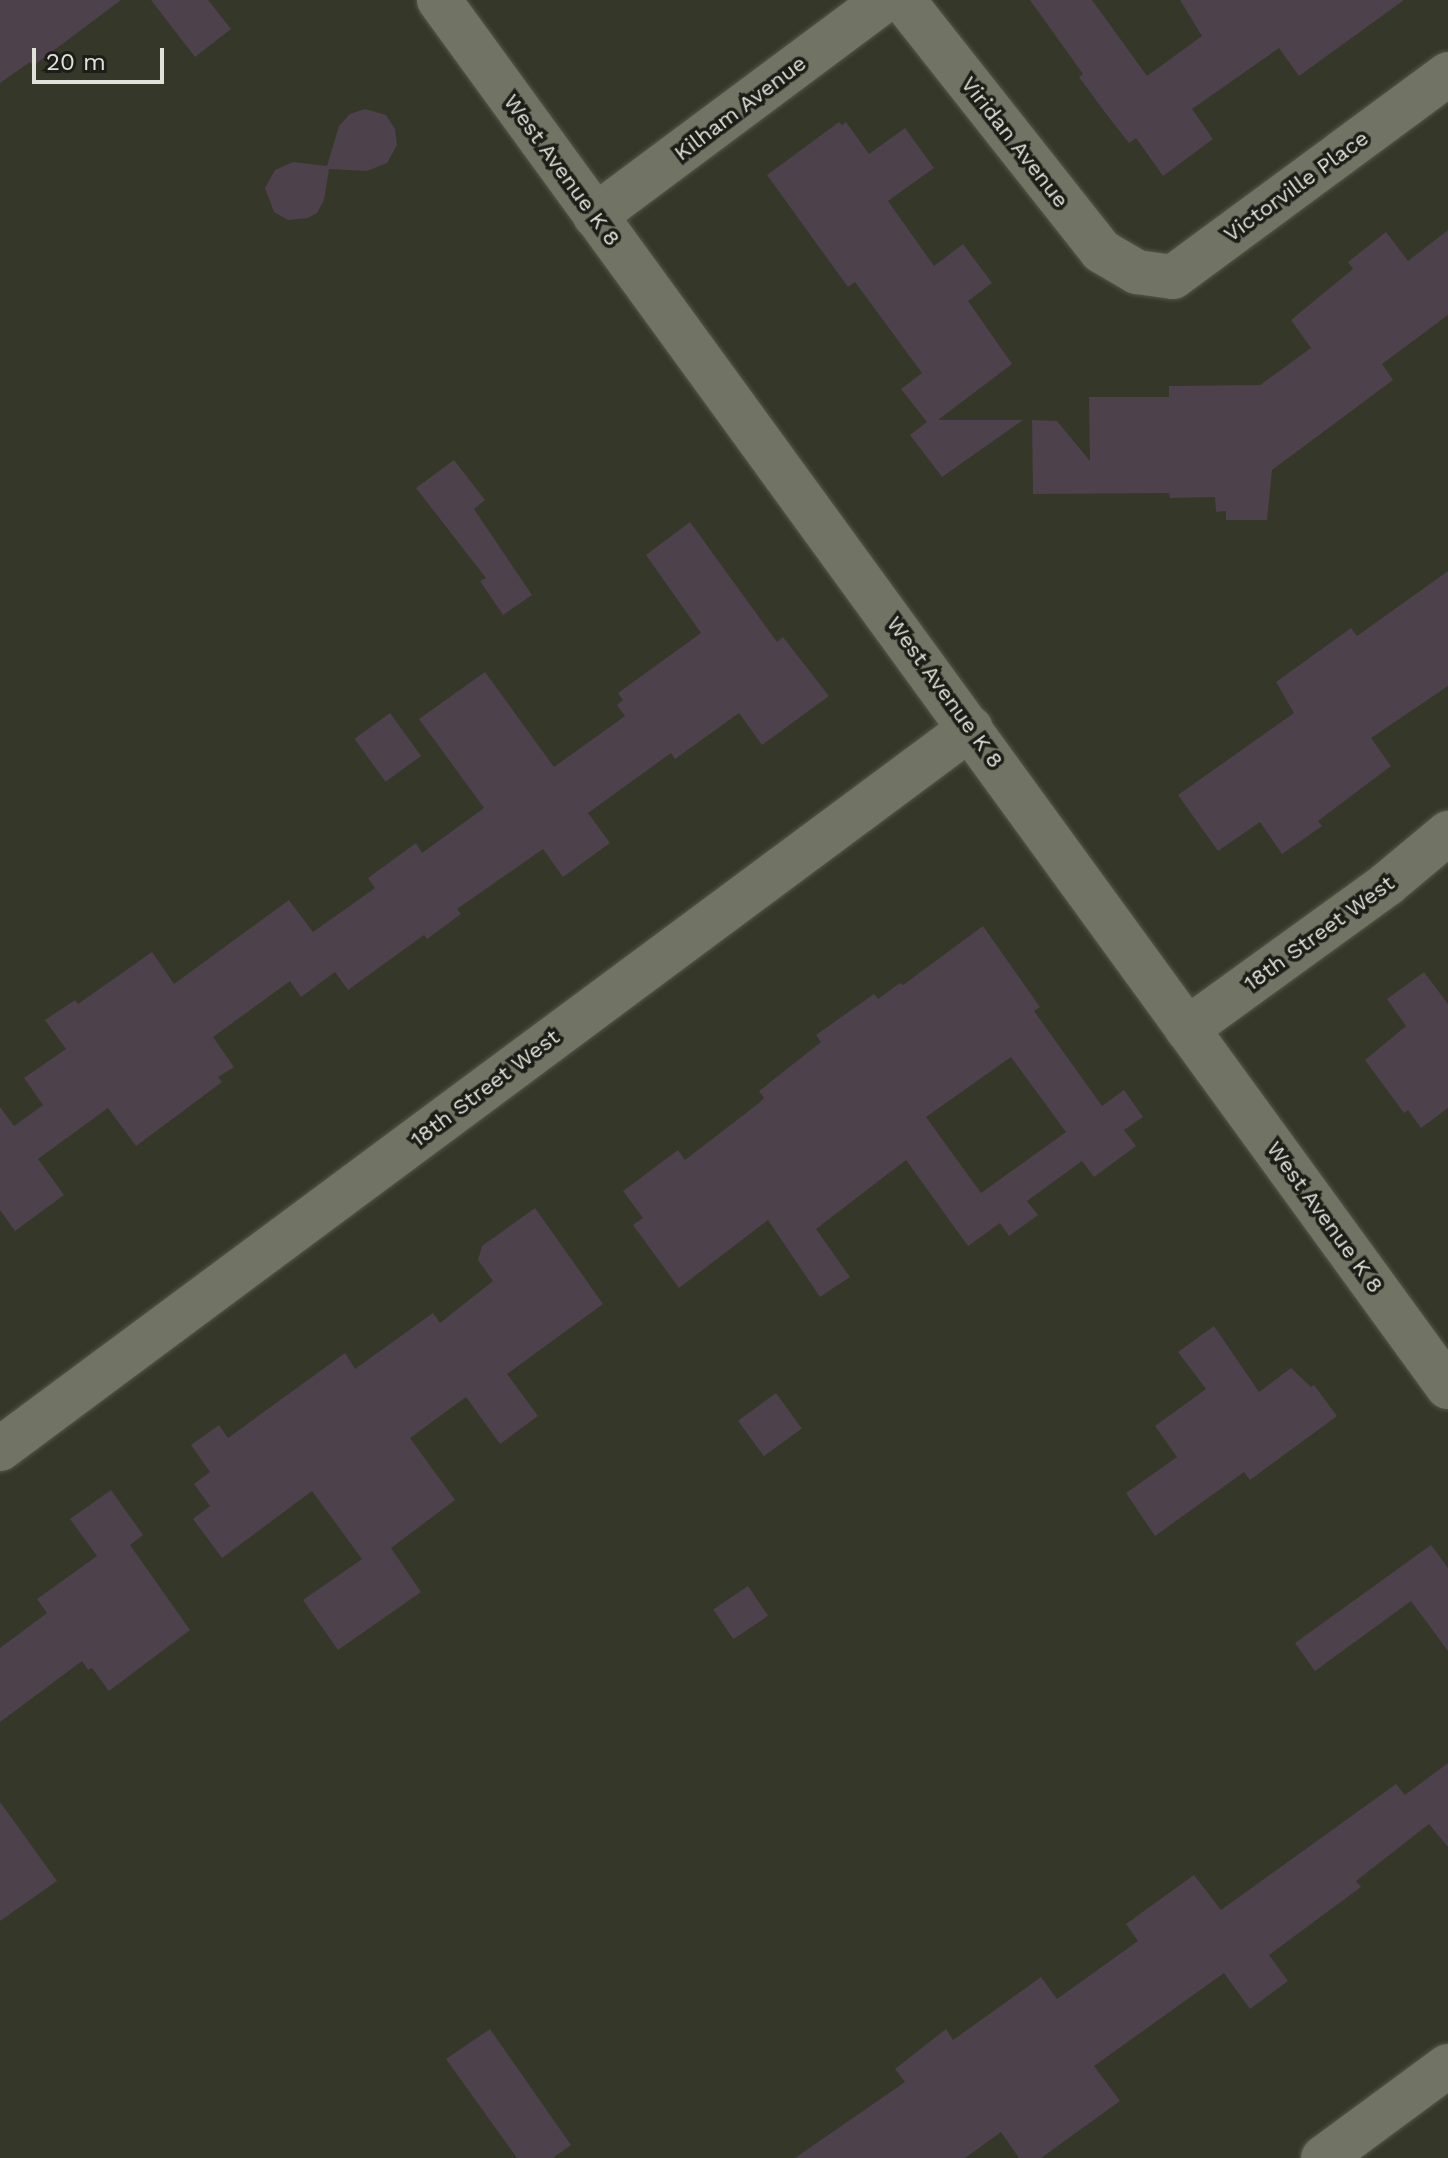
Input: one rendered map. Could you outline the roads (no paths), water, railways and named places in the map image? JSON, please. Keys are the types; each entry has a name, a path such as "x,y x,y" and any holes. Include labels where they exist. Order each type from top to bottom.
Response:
{"street":[{"name":"West Avenue K 8","path":"439,0 1448,1387"},
{"name":"Kilham Avenue","path":"595,216 885,0"},
{"name":"Viridan Avenue","path":"903,0 1101,251 1137,272"},
{"name":"Victorville Place","path":"1137,272 1173,277 1448,74"},
{"name":"18th Street West","path":"0,1449 971,728"},
{"name":"18th Street West","path":"1187,1029 1387,884 1448,833"},
{"path":"1323,2158 1448,2066"}]}
